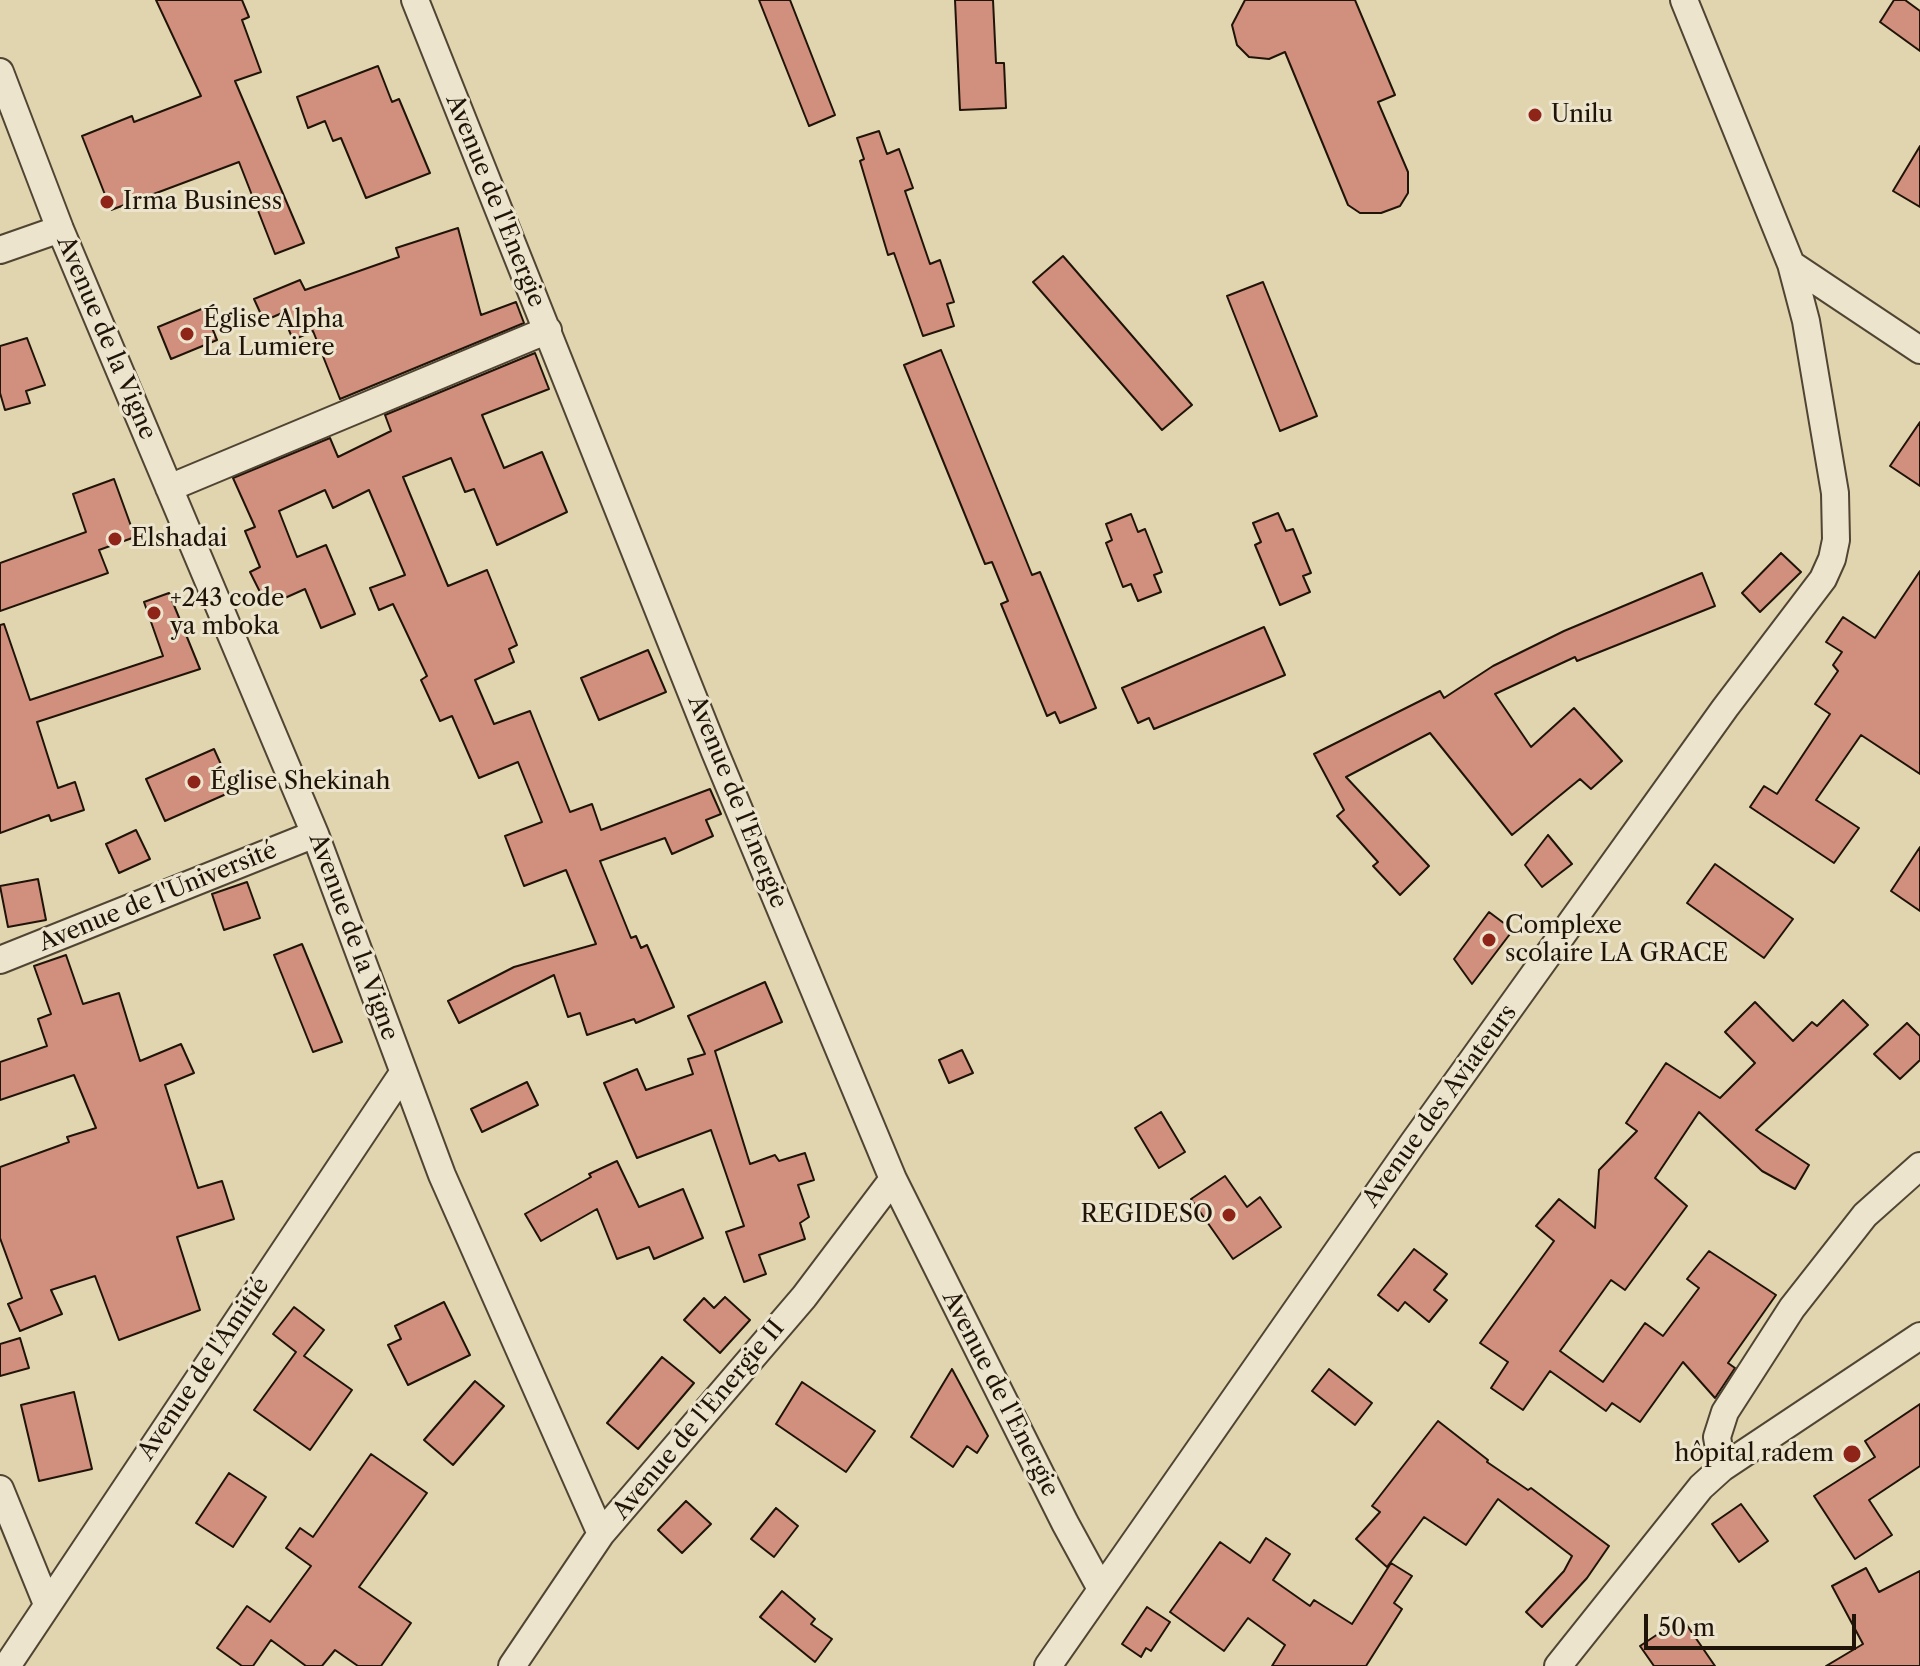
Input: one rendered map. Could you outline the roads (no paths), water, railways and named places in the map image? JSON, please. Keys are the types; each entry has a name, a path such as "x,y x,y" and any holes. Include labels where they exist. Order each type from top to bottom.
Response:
{"street":[{"name":"Avenue de l'Energie","path":"415,0 484,180 548,330 715,752 893,1179 1100,1587"},
{"name":"Avenue des Aviateurs","path":"1048,1666 1100,1587 1698,746 1823,579 1836,540 1835,493 1814,357 1791,264 1684,0"},
{"name":"Avenue de la Vigne","path":"0,72 60,229 315,834 442,1175 601,1534"},
{"path":"0,250 60,229"},
{"path":"1791,264 1920,350"},
{"path":"169,488 548,330"},
{"name":"Avenue de l'Université","path":"0,960 315,834"},
{"name":"Avenue de l'Amitié","path":"7,1666 403,1073"},
{"path":"1722,1468 1717,1437 1725,1412 1792,1308 1865,1215 1920,1166"},
{"name":"Avenue de l'Energie II","path":"512,1666 601,1534 804,1297 893,1179"},
{"path":"1558,1666 1701,1487 1722,1468 1920,1336"},
{"path":"0,1489 47,1604"}],"place":[{"name":"Unilu","path":"1535,115"},
{"name":"Irma Business","path":"107,202"},
{"name":"Église Alpha La Lumiere","path":"187,334"},
{"name":"Elshadai","path":"115,539"},
{"name":"+243 code ya mboka","path":"154,613"},
{"name":"Église Shekinah","path":"194,782"},
{"name":"Complexe scolaire LA GRACE","path":"1489,940"},
{"name":"REGIDESO","path":"1229,1215"},
{"name":"hôpital radem","path":"1852,1454"}]}
